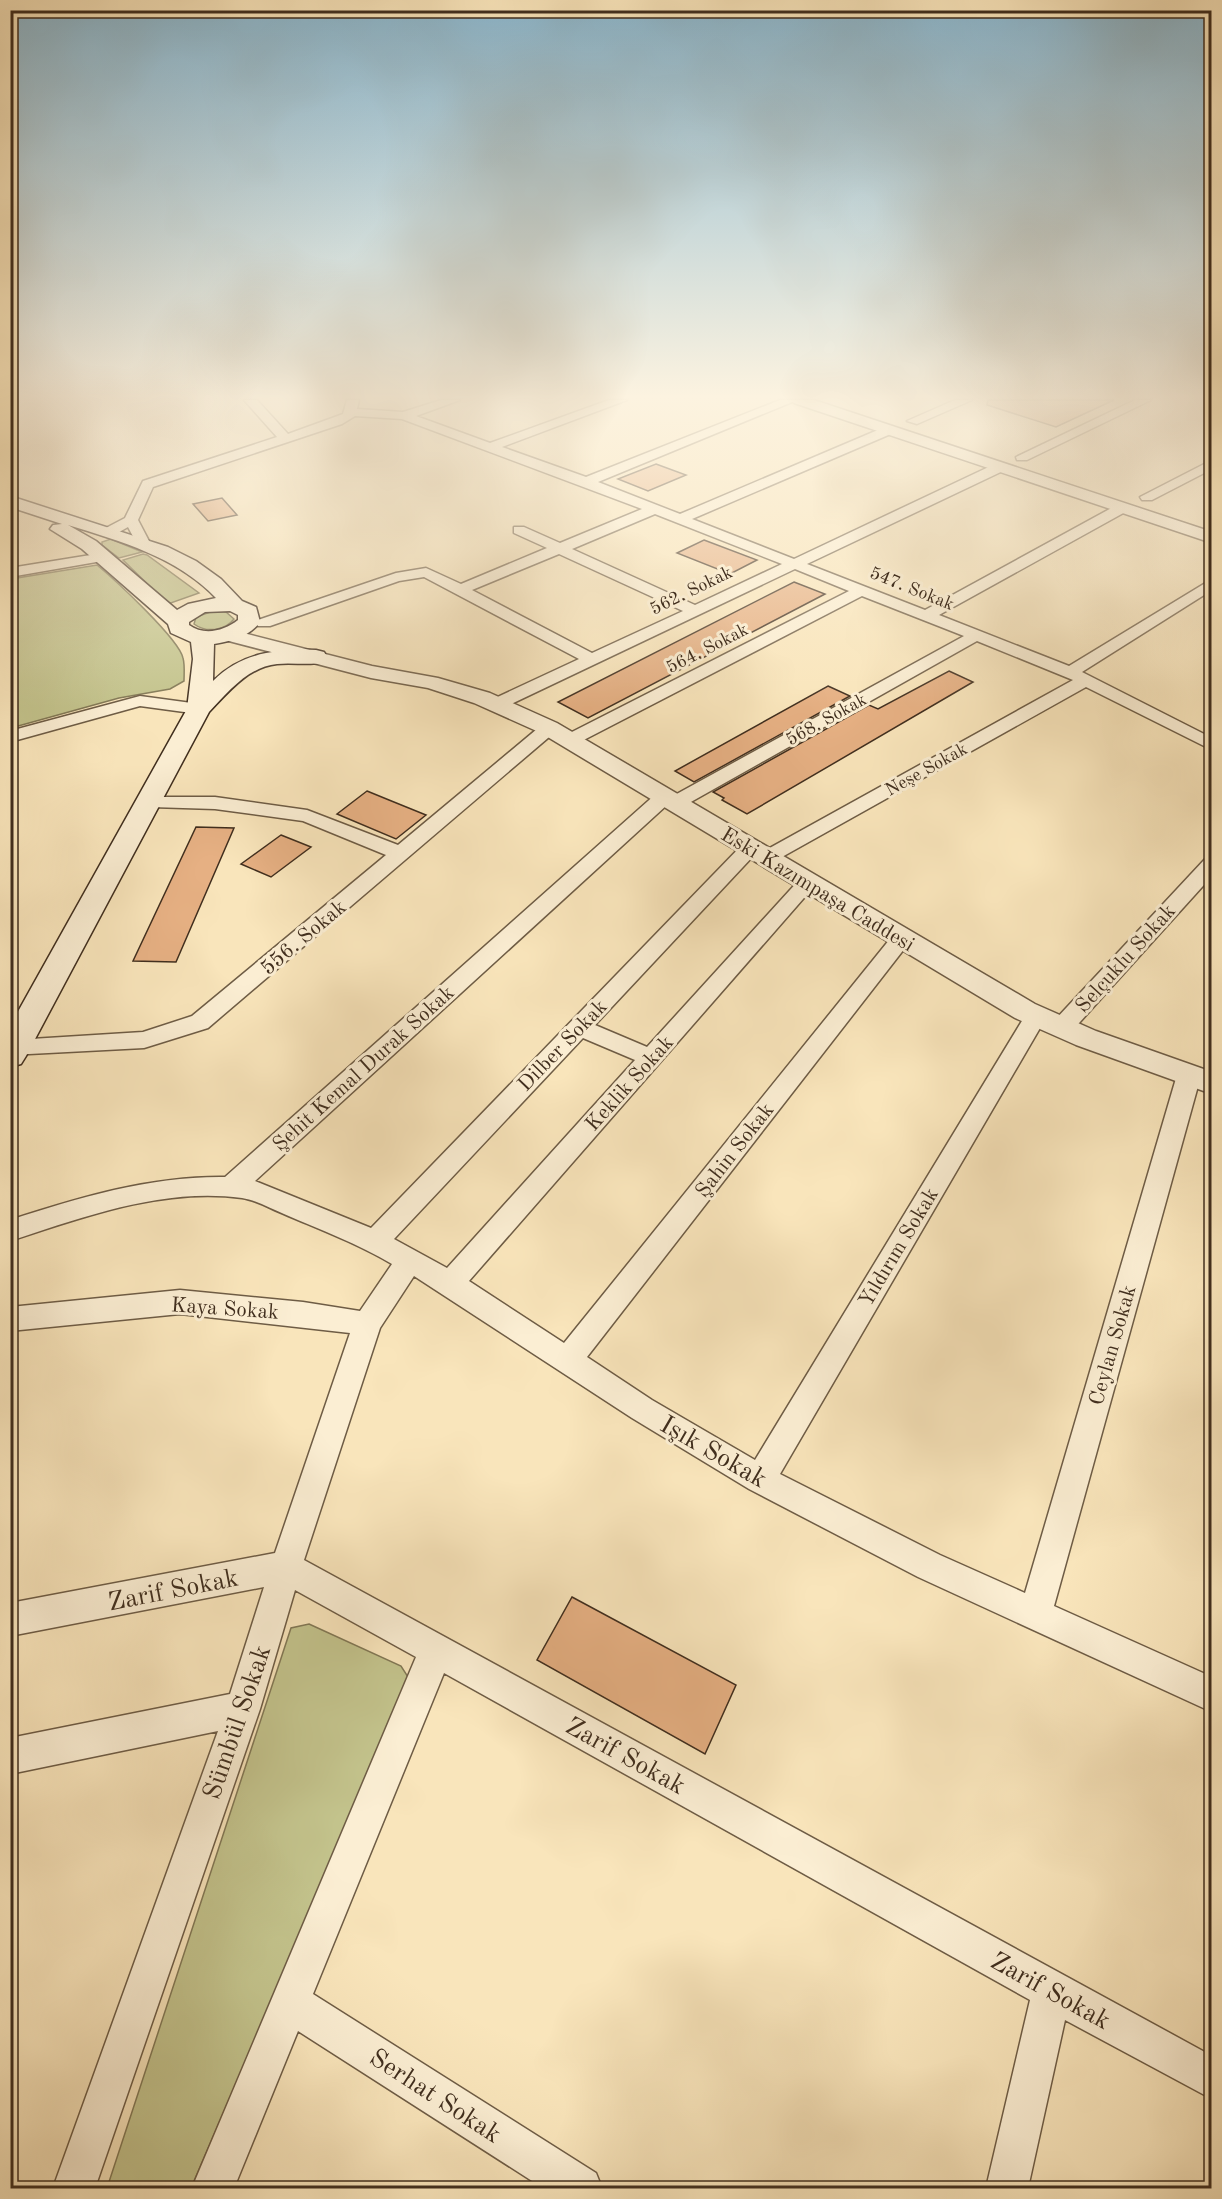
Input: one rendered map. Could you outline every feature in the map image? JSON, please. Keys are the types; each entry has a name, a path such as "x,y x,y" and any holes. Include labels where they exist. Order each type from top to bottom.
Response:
{"main road":[{"path":"15,503 162,551 223,591 257,619"},
{"path":"15,503 86,543 178,622 184,632 202,637 226,635 257,619"},
{"path":"86,543 109,532"},
{"path":"178,622 185,614 199,607 218,604 257,619"},
{"path":"226,635 238,653 229,676"},
{"path":"199,709 204,659 202,637"},
{"path":"16,1040 199,709 229,676 243,666 284,655 316,657"}],"street":[{"path":"109,532 131,519 139,503"},
{"name":"547. Sokak","path":"638,503 1078,676 1212,745"},
{"path":"680,519 718,503"},
{"name":"562. Sokak","path":"497,704 922,503"},
{"path":"1106,503 1212,538"},
{"path":"1165,503 1169,504"},
{"path":"927,615 1122,508"},
{"path":"459,590 654,509"},
{"path":"131,519 143,543"},
{"path":"519,530 694,610"},
{"path":"10,558 86,543"},
{"path":"10,573 103,557"},
{"path":"257,619 415,572 436,576 591,659"},
{"name":"Neşe Sokak","path":"758,853 1078,676 1212,582"},
{"name":"564. Sokak","path":"559,734 862,590"},
{"name":"Eski Kazımpaşa Caddesi","path":"257,619 322,647 421,674 431,682"},
{"name":"Eski Kazımpaşa Caddesi","path":"226,635 371,672 431,682 497,704 559,734 979,986 1062,1027 1200,1079"},
{"name":"568. Sokak","path":"669,800 977,635"},
{"path":"10,736 140,702 199,709"},
{"name":"556. Sokak","path":"16,1040 144,1040 200,1022 402,854 559,734"},
{"name":"Şehit Kemal Durak Sokak","path":"231,1187 669,800"},
{"path":"150,801 215,803 307,816 402,854"},
{"name":"Dilber Sokak","path":"375,1241 579,1027 758,853"},
{"name":"Selçuklu Sokak","path":"1062,1027 1212,863"},
{"name":"Keklik Sokak","path":"450,1283 807,883"},
{"name":"Şahin Sokak","path":"567,1361 901,939"},
{"name":"Yıldırım Sokak","path":"760,1479 1036,1016"},
{"path":"579,1027 651,1058"},
{"name":"Ceylan Sokak","path":"1035,1614 1200,1079"},
{"path":"10,1231 93,1203 210,1185 231,1187"},
{"name":"Işık Sokak","path":"231,1187 247,1188 375,1241 408,1262 450,1283 567,1361 760,1479 929,1566 1212,1695"},
{"name":"Sümbül Sokak","path":"74,2188 243,1709 286,1567 367,1324 408,1262"},
{"name":"Kaya Sokak","path":"10,1319 180,1302 303,1314 367,1324"},
{"name":"Zarif Sokak","path":"10,1620 286,1567 1212,2079"},
{"path":"213,2188 436,1650"},
{"path":"10,1756 243,1709"},
{"path":"1007,2188 1052,1990"},
{"name":"Serhat Sokak","path":"290,2002 581,2188"}],"green space":[{"path":"111,539 142,552 119,558 102,545 102,542"},
{"path":"143,554 199,593 168,604 123,560"},
{"path":"97,565 145,610 179,649 183,658 184,681 170,689 119,698 11,728 11,579"},
{"path":"213,611 226,612 234,619 226,626 210,630 194,624 196,617"},
{"path":"309,1624 401,1666 410,1680 191,2188 107,2188 291,1628"}],"building":[{"path":"226,503 237,515 208,521 193,504"},
{"path":"704,540 757,560 730,574 677,553"},
{"path":"794,582 825,594 588,718 558,702"},
{"path":"949,671 973,682 747,814 722,800 724,798 713,792 869,705 878,709"},
{"path":"828,686 850,696 694,782 675,771"},
{"path":"367,791 426,815 396,839 337,814"},
{"path":"196,827 234,828 176,962 133,961"},
{"path":"281,835 311,847 271,877 241,864"},
{"path":"572,1597 736,1685 705,1754 537,1660"}]}
